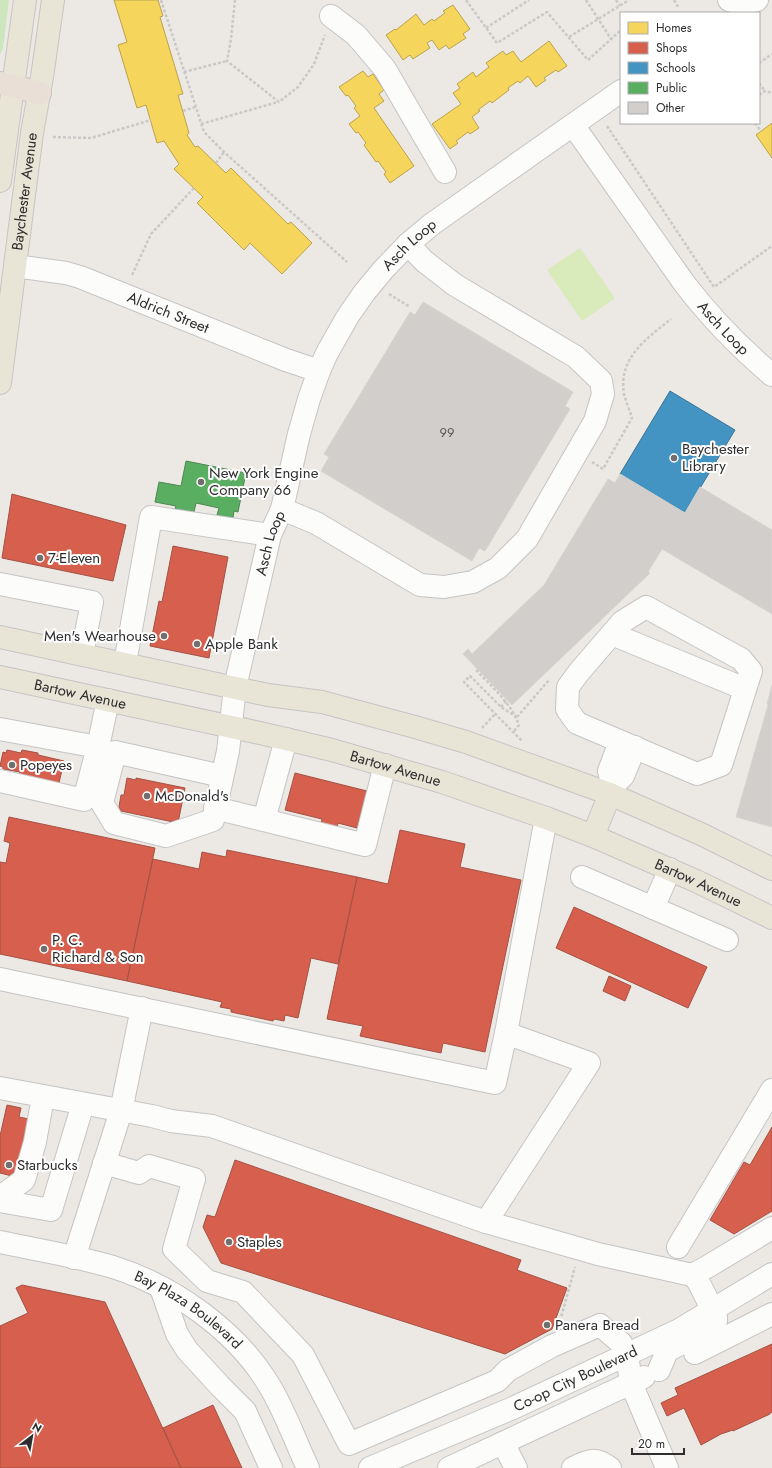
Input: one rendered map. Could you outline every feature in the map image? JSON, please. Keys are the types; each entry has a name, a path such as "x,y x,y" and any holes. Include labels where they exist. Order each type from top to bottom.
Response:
{"highway":[{"path":"7,85 40,93"}],"main road":[{"name":"Baychester Avenue","path":"0,181 7,85 25,0"},
{"name":"Baychester Avenue","path":"0,383 32,133 40,93 53,0"},
{"path":"0,637 268,694 322,702 370,714 466,742 612,790 772,869"},
{"name":"Bartow Avenue","path":"0,677 231,726 385,765 449,784 593,836 670,869 772,918"},
{"path":"593,836 612,790"}],"street":[{"path":"716,12 721,0"},
{"path":"729,0 748,5"},
{"path":"331,16 356,35 385,69 445,172"},
{"path":"573,125 620,92"},
{"name":"Asch Loop","path":"214,814 228,751 235,687 270,535 282,509 308,399 327,353 364,293 383,270 408,244 432,224 573,125 701,306 734,341 772,375"},
{"path":"282,509 316,523 420,585 444,587 473,582 498,568 527,539 595,421 603,394 601,381 576,357 454,285 424,261 408,244"},
{"name":"Aldrich Street","path":"15,266 66,273 80,277 286,360 319,371"},
{"path":"125,663 151,517 270,535"},
{"path":"0,584 92,602 82,654"},
{"path":"646,607 741,659 750,671 721,764 698,774 577,724 567,709 568,687 612,634 622,622 646,607"},
{"path":"612,634 745,689"},
{"path":"0,781 84,800 98,747 108,700"},
{"path":"0,729 98,747"},
{"path":"264,820 286,740"},
{"path":"612,790 623,776 628,744"},
{"path":"222,776 115,752 102,803 114,823 166,836 214,814 264,820 365,845 385,765"},
{"path":"0,979 495,1083 506,1033 546,818"},
{"path":"653,908 670,869"},
{"path":"582,877 727,940"},
{"path":"74,1258 121,1111 142,1008"},
{"path":"486,1222 590,1063 506,1033"},
{"path":"0,1088 152,1116 171,1121 212,1126 486,1222 598,1254 692,1275 698,1281 713,1310 716,1321 712,1327 667,1351 659,1370"},
{"path":"678,1247 772,1090"},
{"path":"0,1197 24,1180 35,1142 44,1097"},
{"path":"0,1201 51,1210 83,1104"},
{"path":"104,1163 139,1173 149,1166 194,1179 174,1249 208,1281 243,1292 303,1356 349,1444 498,1381 508,1370 552,1346 600,1325 621,1343 627,1354 631,1383 668,1468"},
{"path":"692,1275 772,1228"},
{"name":"Bay Plaza Boulevard","path":"0,1242 113,1267 161,1288 209,1318 249,1356 269,1386 308,1468"},
{"name":"Co-op City Boulevard","path":"370,1468 513,1408 679,1330 772,1274"},
{"path":"161,1288 177,1334 187,1350 245,1411 271,1468"},
{"name":"Co-op City Boulevard","path":"449,1468 659,1370 772,1314"},
{"path":"498,1381 513,1408"},
{"path":"503,1443 516,1468"},
{"path":"573,1468 584,1462 594,1460 599,1461 610,1468"}],"path":[{"path":"161,0 204,132 224,152 347,262"},
{"path":"227,61 232,39 235,0"},
{"path":"466,0 497,43 547,12 588,60 620,31"},
{"path":"486,28 529,0"},
{"path":"586,0 611,39"},
{"path":"616,0 620,6"},
{"path":"568,38 629,0"},
{"path":"674,0 678,7"},
{"path":"201,124 279,102 298,87 314,64 330,24 331,16"},
{"path":"760,62 772,54"},
{"path":"184,72 227,61"},
{"path":"227,61 279,102"},
{"path":"760,84 765,91"},
{"path":"760,94 765,91 772,92"},
{"path":"183,110 195,107"},
{"path":"53,137 92,138 151,120"},
{"path":"756,124 760,132"},
{"path":"607,126 714,287 772,246"},
{"path":"216,163 224,152"},
{"path":"132,275 151,234 194,188"},
{"path":"389,294 410,307"},
{"path":"577,452 603,469 632,418 624,394 624,372 633,353 646,339 671,319"},
{"path":"476,670 506,701 516,717 520,725 513,732"},
{"path":"516,717 554,675 579,672"},
{"path":"516,717 501,707 470,676 464,682 526,745"},
{"path":"501,707 506,701"},
{"path":"478,732 495,714"},
{"path":"552,1346 580,1249"}],"green space":[{"path":"0,0 9,0 3,49 0,54"},
{"path":"580,248 615,298 582,321 547,270"}],"building: Homes":[{"path":"114,0 158,0 163,16 160,17 183,94 178,95 189,133 187,135 195,147 198,146 226,173 231,168 288,224 291,222 312,243 282,274 250,243 244,250 197,203 203,197 174,169 179,164 164,141 157,143 146,105 137,108 118,45 127,42"},
{"path":"453,5 470,29 463,34 466,38 449,49 446,45 439,50 432,40 427,43 430,48 413,59 410,55 403,60 386,35 395,29 396,30 416,14 424,25 432,19 434,21 445,13 443,11"},
{"path":"549,41 567,66 558,72 556,70 544,78 546,80 536,87 528,76 520,83 518,81 508,88 509,90 492,103 490,101 478,110 480,111 472,117 479,128 470,134 468,132 456,141 458,143 450,149 432,124 461,104 453,93 460,88 457,84 473,72 476,77 489,67 486,63 503,51 506,55 513,51 521,62"},
{"path":"363,71 368,77 373,74 384,90 379,94 384,101 374,108 414,166 390,183 384,174 386,172 378,161 376,162 364,145 366,143 358,132 356,133 349,124 360,116 354,108 356,106 348,95 346,96 339,87"},
{"path":"772,123 772,158 756,135"}],"building: Shops":[{"path":"12,494 126,525 113,581 2,558"},
{"path":"173,546 228,557 209,658 150,646 159,601 162,602"},
{"path":"7,750 21,753 22,750 38,753 38,755 64,761 59,783 19,775 20,772 3,769 3,767 0,766 3,752 6,753"},
{"path":"295,773 367,791 357,828 338,823 336,833 320,829 322,819 285,810"},
{"path":"127,778 136,780 136,778 185,788 178,823 121,811 119,807 121,795 124,795"},
{"path":"9,817 155,848 127,981 0,954 0,862 6,863 10,843 4,841"},
{"path":"400,830 465,844 460,867 521,880 485,1052 443,1043 441,1053 360,1036 363,1026 327,1019 357,877 388,884"},
{"path":"227,850 357,877 338,964 311,958 298,1018 285,1015 284,1021 274,1019 273,1021 231,1012 231,1009 220,1007 222,1002 127,981 153,859 199,869 202,852 226,857"},
{"path":"574,907 707,967 688,1008 556,948"},
{"path":"609,976 631,986 625,1001 603,991"},
{"path":"7,1105 21,1108 19,1117 29,1119 16,1177 0,1173 0,1136"},
{"path":"772,1127 772,1211 734,1234 710,1220 744,1162 750,1165"},
{"path":"235,1160 521,1260 517,1270 567,1288 552,1329 505,1354 221,1263 203,1227 207,1215 215,1217"},
{"path":"22,1285 105,1302 181,1468 0,1468 0,1326 28,1313 16,1288"},
{"path":"772,1344 772,1412 770,1414 733,1431 721,1434 701,1445 684,1408 667,1416 661,1403 678,1395 675,1388"},
{"path":"213,1405 242,1468 181,1468 163,1428"}],"building: Schools":[{"name":"Baychester Library","path":"670,391 735,430 685,513 620,474"}],"building: Public":[{"path":"186,461 246,473 238,512 234,511 233,518 217,515 219,508 196,503 194,512 175,509 176,506 155,502 159,482 181,486"}],"building: Other":[{"path":"423,302 573,392 565,406 570,409 485,551 479,548 472,561 321,471 329,457 324,454 410,312 415,315"},
{"path":"620,474 685,513 700,487 772,530 772,614 662,549 648,572 650,573 512,705 463,654 468,649 472,654 544,585 608,479 615,483"},
{"path":"772,685 772,827 736,817 768,705"}],"place":[{"name":"Baychester Library","path":"674,458"},
{"name":"New York Engine Company 66","path":"201,482"},
{"name":"7-Eleven","path":"40,558"},
{"name":"Men's Wearhouse","path":"164,636"},
{"name":"Apple Bank","path":"197,644"},
{"name":"Popeyes","path":"12,765"},
{"name":"McDonald's","path":"147,796"},
{"name":"P. C. Richard & Son","path":"44,949"},
{"name":"Starbucks","path":"9,1165"},
{"name":"Staples","path":"229,1242"},
{"name":"Panera Bread","path":"547,1325"}]}
